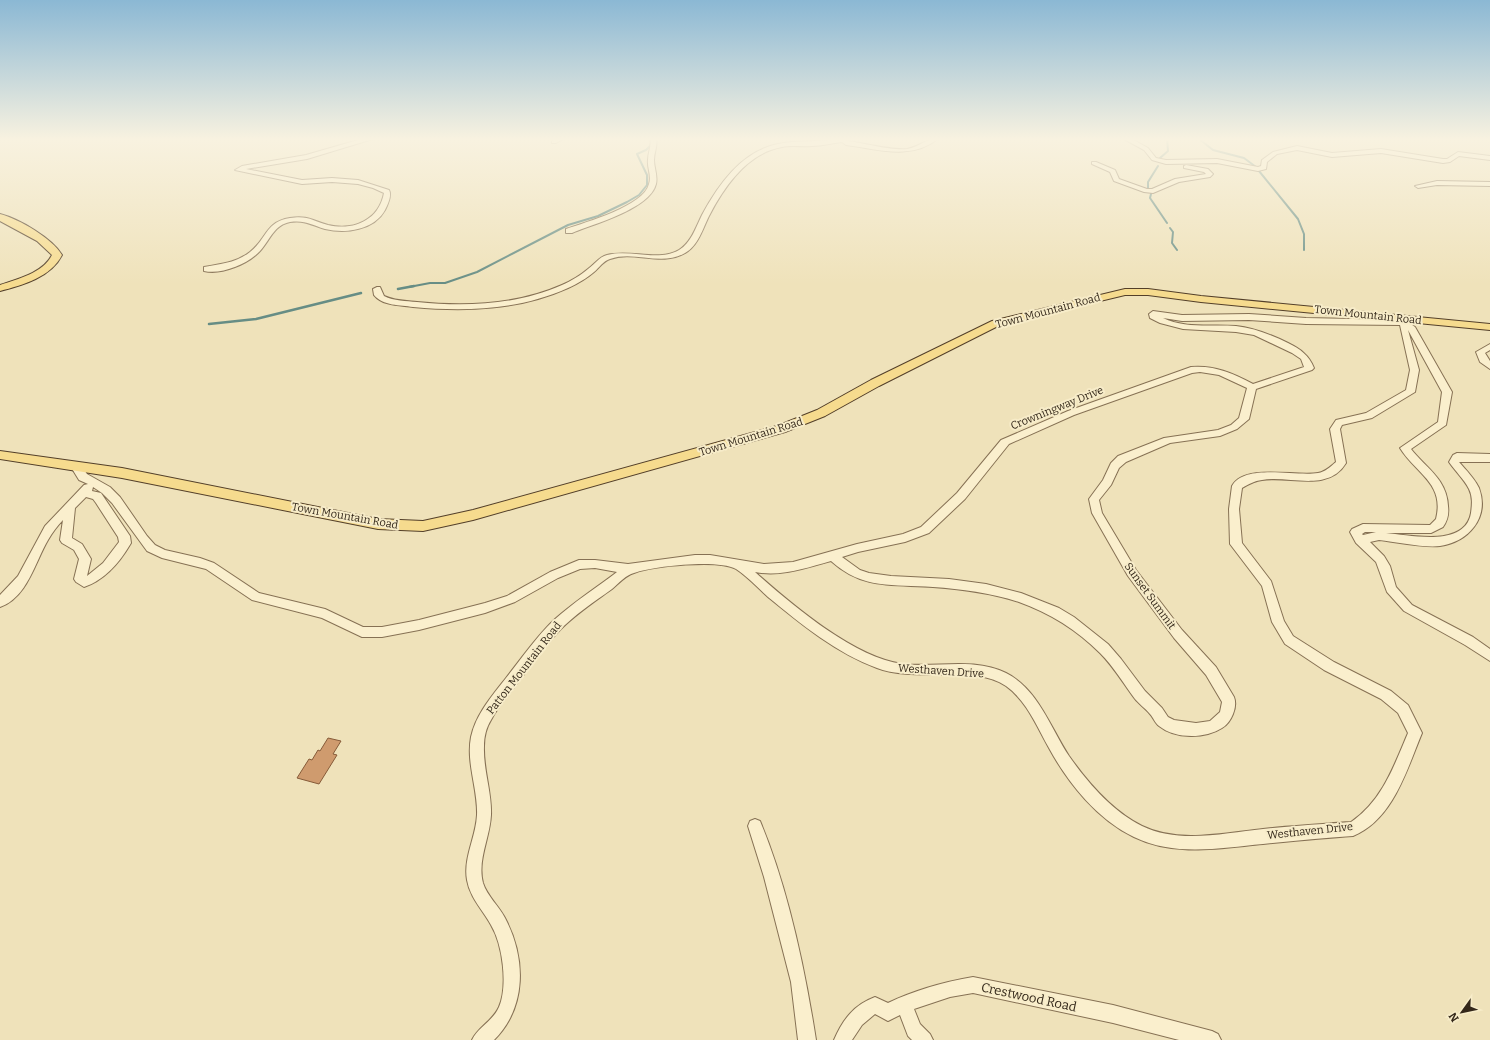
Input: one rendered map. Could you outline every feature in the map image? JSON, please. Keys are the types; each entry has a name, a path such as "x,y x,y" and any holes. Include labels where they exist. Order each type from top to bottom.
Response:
{"main road":[{"path":"0,217 48,244 56,250 58,255 55,260 42,271 0,288"},
{"name":"Town Mountain Road","path":"0,455 177,483 378,524 423,526 473,515 781,429 821,413 882,379 996,324 1116,294 1148,292 1403,321 1490,327"}],"street":[{"path":"207,269 230,265 254,253 274,227 279,223 306,218 326,227 344,229 368,223 381,211 384,200 388,194 387,191 376,187"},
{"path":"569,231 618,213 649,192 651,187"},
{"path":"377,289 378,295 397,303 460,308 506,304 547,293 581,278 607,257 618,255 663,256 678,253 684,250 692,242 723,187"},
{"path":"1134,187 1146,191 1153,191 1163,187"},
{"path":"1252,387 1309,368 1307,360 1299,352 1270,337 1236,329 1206,329 1173,325 1158,320 1153,316 1154,314 1182,318 1249,317 1306,321 1403,321 1411,327 1447,392 1443,423 1405,448 1415,462 1433,475 1441,489 1444,503 1443,517 1440,525 1432,530 1363,528 1356,532 1360,540 1380,559 1384,566 1391,589 1408,608 1469,641 1490,656"},
{"name":"Westhaven Drive","path":"738,564 782,603 844,646 869,660 900,669 972,672 998,676 1012,683 1025,696 1073,773 1093,796 1112,813 1138,831 1170,841 1199,842 1353,829 1362,824 1385,799 1415,733 1403,709 1386,695 1329,666 1290,640 1278,622 1267,584 1236,544 1234,509 1236,486 1253,476 1270,475 1314,477 1327,475 1336,469 1341,463 1335,429 1339,422 1370,416 1410,392 1416,377 1414,354 1405,334 1403,321"},
{"path":"1490,347 1480,352 1483,360 1490,366"},
{"name":"Crowningway Drive","path":"833,556 856,548 905,538 925,530 961,496 1005,442 1071,413 1183,373 1204,368 1230,374 1252,387"},
{"name":"Sunset Summit","path":"833,556 840,564 862,577 875,581 932,582 990,590 1023,598 1068,620 1093,638 1113,658 1140,695 1164,722 1188,730 1202,730 1225,717 1229,701 1211,671 1178,634 1132,573 1100,520 1094,499 1107,482 1115,466 1122,459 1168,440 1220,433 1234,427 1244,419 1252,387"},
{"path":"1360,540 1379,536 1438,542 1453,539 1466,530 1474,519 1478,501 1474,488 1454,462 1457,457 1490,458"},
{"path":"76,467 83,477 106,490 116,500 151,548 162,554 200,562 210,566 256,597 325,614 362,632 382,632 485,608 511,599 554,575 579,565 595,564 628,569 695,559 710,559 764,569 793,567 833,556"},
{"path":"0,602 17,588 26,574 44,535 93,483"},
{"path":"70,508 66,540 78,547 85,559 80,579 84,582 92,579 105,569 125,543 124,536 97,496 84,493"},
{"name":"Patton Mountain Road","path":"481,1040 496,1027 505,1013 509,1002 511,981 506,940 500,924 485,906 474,880 474,863 484,815 477,760 478,735 488,713 501,694 558,624 628,569"},
{"path":"755,826 772,876 793,954 799,982 807,1040"},
{"name":"Crestwood Road","path":"843,1040 851,1023 867,1009 875,1005 888,1012 904,1004 950,989 973,985 1113,1014 1212,1040"},
{"path":"904,1004 914,1030 924,1040"}],"building":[{"path":"328,738 341,741 333,754 337,755 319,784 297,778 309,759 312,760"}],"waterway":[{"path":"409,287 430,283 445,283 477,272 568,225 598,216 627,202 639,195 646,187"},
{"path":"1272,187 1298,219 1304,234 1304,250"},
{"path":"1151,194 1150,198 1167,223"},
{"path":"1170,228 1173,232 1172,243 1177,250"},
{"path":"398,289 414,286"},
{"path":"209,324 256,319 361,293"}]}
